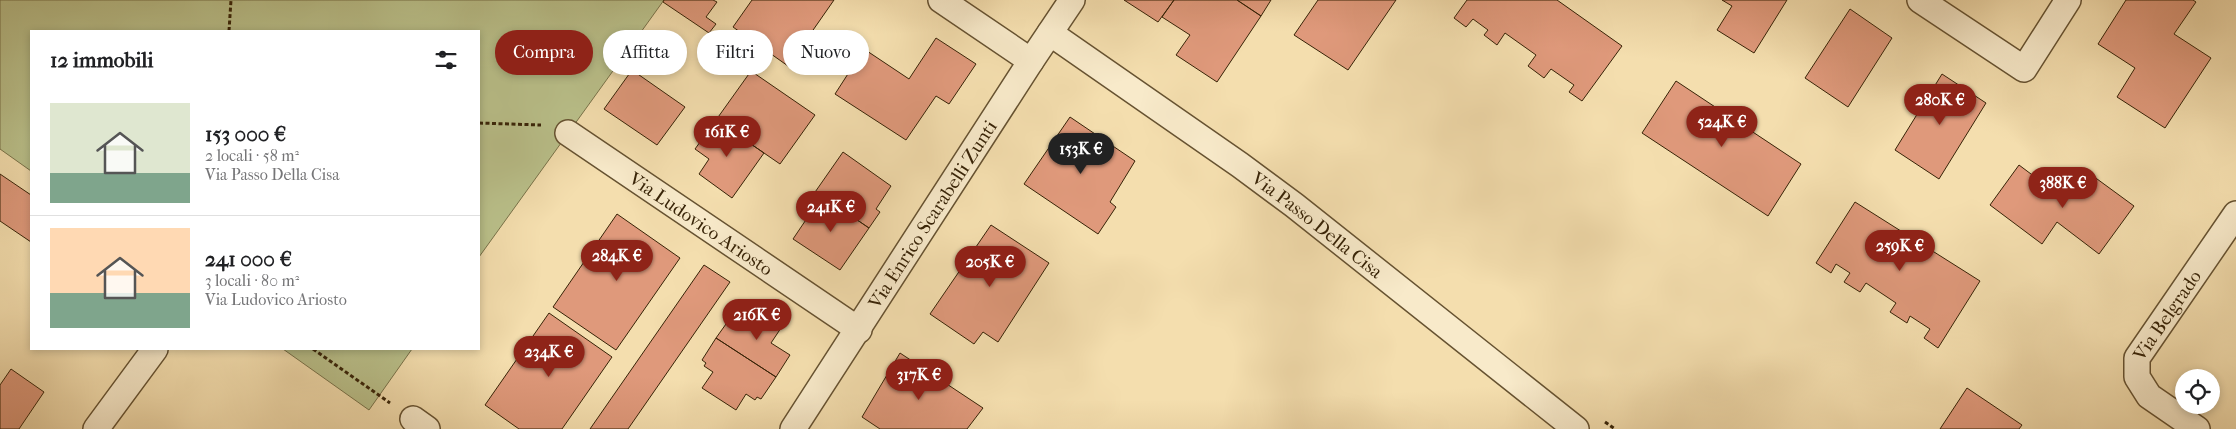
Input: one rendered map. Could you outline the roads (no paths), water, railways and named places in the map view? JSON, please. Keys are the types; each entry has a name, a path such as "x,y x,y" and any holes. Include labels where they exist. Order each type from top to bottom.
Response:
{"street":[{"path":"941,0 1031,61"},
{"name":"Via Enrico Scarabelli Zunti","path":"793,429 1072,0"},
{"path":"1920,0 2024,69 2068,0"},
{"name":"Via Passo Della Cisa","path":"1050,33 1233,160 1294,205 1576,429"},
{"name":"Via Ludovico Ariosto","path":"568,133 859,330"},
{"name":"Via Belgrado","path":"2197,429 2148,396 2137,377 2137,358 2236,214"},
{"path":"96,429 154,350"}]}
